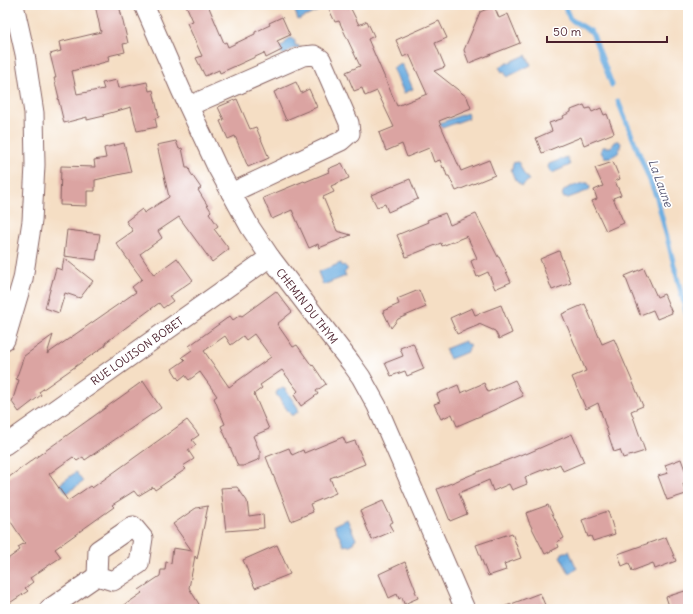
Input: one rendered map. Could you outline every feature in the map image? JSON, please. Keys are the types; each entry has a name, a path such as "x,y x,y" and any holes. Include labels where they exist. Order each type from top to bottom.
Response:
{"street":[{"path":"5,340 23,279 32,221 35,166 34,113 25,54 14,5"},
{"name":"CHEMIN DU THYM","path":"144,5 181,90 217,166 250,227 270,257 361,377 377,406 465,609"},
{"path":"189,106 302,56 314,55 321,60 350,123 350,133 341,141 232,192"},
{"name":"RUE LOUISON BOBET","path":"5,445 270,257"},
{"path":"49,609 97,576"}],"water":[{"path":"308,5 316,5 318,11 298,20 295,11"},
{"path":"291,38 295,41 295,45 299,46 299,48 292,49 286,54 282,54 280,47"},
{"path":"526,55 531,65 507,77 504,71 502,72 499,67"},
{"path":"402,64 413,89 404,93 393,68"},
{"path":"467,113 469,118 442,128 440,123"},
{"path":"616,141 621,143 619,152 612,156 604,157 601,152 603,147 611,147"},
{"path":"567,157 570,165 552,173 550,171 548,167 549,164"},
{"path":"517,162 529,180 522,186 515,180 511,170 513,163"},
{"path":"588,183 590,187 589,190 568,198 564,198 563,192 565,189"},
{"path":"341,263 342,266 344,265 347,268 344,273 346,276 323,285 318,272"},
{"path":"465,341 466,344 469,344 469,351 450,359 445,349"},
{"path":"282,388 285,389 298,408 298,412 293,415 291,415 276,394 277,391"},
{"path":"76,472 83,482 67,493 60,484"},
{"path":"347,519 356,539 353,541 354,543 344,546 334,525"},
{"path":"569,551 577,569 569,573 560,556 562,553"}],"building":[{"path":"95,5 119,5 128,43 123,44 125,52 108,56 109,61 72,71 77,94 104,89 102,83 117,80 119,88 147,82 149,91 153,90 159,117 155,118 157,127 137,131 131,107 103,115 104,116 87,120 87,117 64,123 50,54 61,51 59,42 101,32"},
{"path":"186,5 208,5 224,43 226,42 228,47 255,34 255,32 270,25 269,23 282,17 290,35 277,41 282,50 266,58 264,53 220,73 219,70 205,76 196,58 202,56 187,23 193,21"},
{"path":"327,5 349,5 359,25 367,21 374,36 368,39 397,106 427,94 409,54 403,57 396,40 439,21 447,38 435,43 445,67 434,71 467,97 471,108 439,121 461,171 489,160 495,175 456,191 440,160 434,162 429,148 407,157 402,144 386,151 379,133 394,127 377,91 365,96 362,88 354,91 346,72 360,66 339,21 335,22"},
{"path":"494,6 499,18 508,14 520,43 469,63 464,50 480,12"},
{"path":"296,82 301,93 309,89 317,107 286,120 274,92"},
{"path":"237,99 250,129 256,127 269,158 248,167 235,136 228,139 220,121 224,120 218,107"},
{"path":"584,105 586,109 590,108 592,112 601,108 604,115 607,114 614,133 584,145 581,137 542,153 536,138 552,131 549,123 564,118 563,116 571,112 571,110"},
{"path":"176,141 179,149 182,148 186,167 189,167 190,172 201,188 198,190 211,211 209,213 218,226 214,229 229,249 212,262 179,217 158,231 162,238 140,254 154,275 177,258 193,280 169,296 173,301 163,308 159,303 105,343 106,345 39,392 41,395 19,412 12,402 19,380 16,379 24,356 53,335 47,354 136,292 132,287 142,279 116,243 133,231 126,221 142,209 144,213 169,197 157,145"},
{"path":"124,143 131,172 95,180 95,191 87,191 87,206 60,205 61,166 95,167 94,160 106,158 104,148"},
{"path":"613,162 620,179 615,181 621,195 613,198 624,223 606,231 592,201 597,199 594,190 603,186 595,168"},
{"path":"342,163 349,178 331,186 334,192 323,197 337,231 351,235 319,248 318,244 309,248 292,210 272,219 263,198 329,172 328,169"},
{"path":"410,179 418,199 388,212 385,204 377,207 371,195"},
{"path":"445,213 450,225 476,214 511,282 495,289 488,272 477,277 471,261 477,258 467,236 442,246 441,243 406,257 397,235"},
{"path":"67,230 100,234 96,260 64,256"},
{"path":"559,251 571,283 552,290 540,259"},
{"path":"64,258 93,281 80,298 65,293 59,313 45,308 56,268 62,270"},
{"path":"644,268 657,297 664,294 672,313 657,319 653,310 640,315 625,276"},
{"path":"419,290 426,307 398,319 391,328 383,311 399,304 397,299"},
{"path":"276,291 292,312 277,324 293,347 297,345 326,384 316,391 318,394 301,406 294,395 298,391 282,370 260,385 262,388 254,394 269,429 253,436 260,452 260,459 243,466 238,466 221,426 225,424 214,398 217,396 200,372 189,380 185,375 179,380 172,369 185,360 182,357 192,350 189,346 230,316 233,320 240,315 242,316","holes":["254,334 271,357 229,387 204,351 225,336 231,345 243,336 246,340"]},
{"path":"585,304 602,344 614,339 643,406 631,411 645,451 623,458 620,450 614,452 598,403 586,409 572,377 586,371 562,314"},
{"path":"501,305 512,333 499,339 495,331 479,324 457,334 450,318 472,308 475,315"},
{"path":"413,343 424,369 407,376 405,371 391,376 385,363 403,356 400,348"},
{"path":"515,380 523,396 457,426 452,414 441,419 434,404 440,402 437,394 458,385 461,393 484,383 488,392"},
{"path":"143,381 161,408 85,460 83,457 77,461 73,457 49,474 68,501 90,486 92,488 187,420 199,435 192,440 196,445 188,450 194,459 183,466 186,469 155,490 153,487 138,496 134,491 112,505 114,507 55,549 61,557 30,578 33,582 25,588 28,591 5,606 5,561 20,550 18,547 25,543 5,513 5,480"},
{"path":"572,434 584,462 563,471 560,464 548,469 547,468 525,477 527,484 512,490 509,484 493,491 489,480 459,493 467,514 450,521 437,489"},
{"path":"343,437 346,444 355,441 365,464 330,478 336,493 310,504 313,512 291,521 266,457 289,448 292,455 303,450 304,453"},
{"path":"681,459 688,478 688,483 683,484 686,494 667,500 658,476 668,473 665,465"},
{"path":"237,487 247,501 249,516 263,514 264,528 226,531 221,488"},
{"path":"383,501 393,522 389,524 393,531 372,540 360,511"},
{"path":"548,505 564,538 557,542 559,547 545,554 526,513"},
{"path":"208,506 197,559 195,556 189,588 202,609 119,609 142,593 139,590 160,576 161,570 165,570 166,562 171,563 173,548 192,551 173,524 196,508"},
{"path":"608,511 615,534 593,541 591,536 588,537 582,520"},
{"path":"512,533 521,558 504,564 506,570 488,576 476,545"},
{"path":"666,537 676,561 655,569 653,563 632,571 629,563 622,566 618,554"},
{"path":"277,545 290,574 255,588 243,560"},
{"path":"405,562 418,598 404,604 402,597 399,599 397,594 389,598 379,574"},
{"path":"688,590 688,609 670,609 666,597"},
{"path":"540,593 545,605 537,609 501,609 501,608"}],"waterway":[{"name":"La Laune","path":"564,5 570,19 592,32 612,85"},
{"name":"La Laune","path":"618,101 657,198 688,320"}]}
